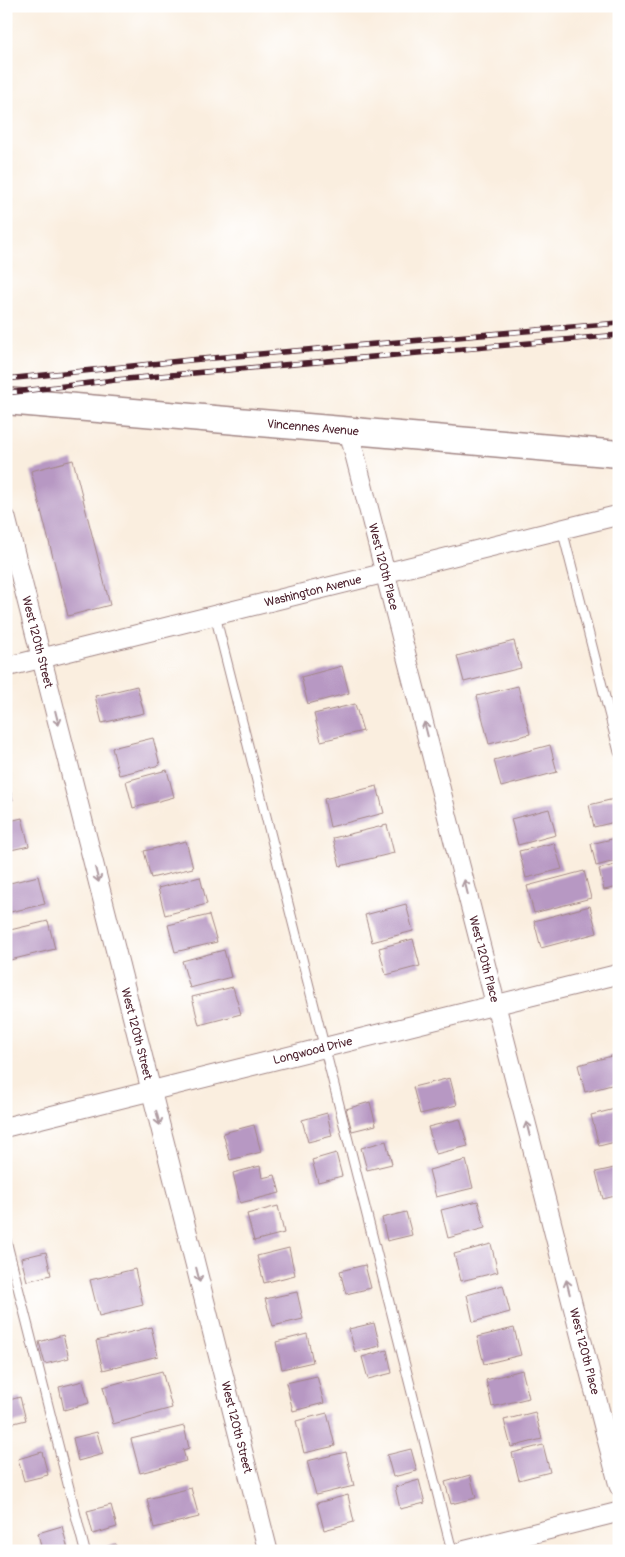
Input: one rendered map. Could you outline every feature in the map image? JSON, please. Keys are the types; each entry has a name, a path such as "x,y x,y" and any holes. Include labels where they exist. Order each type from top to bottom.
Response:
{"main road":[{"name":"Vincennes Avenue","path":"6,401 619,454"}],"street":[{"name":"West 120th Place","path":"349,432 619,1486"},
{"name":"Washington Avenue","path":"6,667 619,515"},
{"name":"West 120th Street","path":"6,518 268,1551"},
{"name":"Longwood Drive","path":"6,1127 619,974"},
{"path":"464,1551 619,1512"}],"lane":[{"path":"562,529 619,752"},
{"path":"215,615 452,1551"},
{"path":"6,1240 85,1551"}],"building":[{"path":"73,460 110,605 68,616 31,471"},
{"path":"514,641 521,668 464,682 457,656"},
{"path":"342,666 349,693 308,704 301,677"},
{"path":"137,686 144,713 102,723 95,696"},
{"path":"518,686 530,734 489,744 477,696"},
{"path":"355,704 363,731 321,741 314,714"},
{"path":"153,738 160,765 119,775 112,748"},
{"path":"550,745 557,772 501,787 494,760"},
{"path":"167,770 174,797 133,808 126,781"},
{"path":"6,776 13,800 6,801"},
{"path":"377,786 384,813 330,827 324,799"},
{"path":"614,799 619,821 594,827 589,805"},
{"path":"549,809 556,835 518,845 511,819"},
{"path":"22,818 29,846 6,851 6,822"},
{"path":"387,825 394,853 340,866 333,838"},
{"path":"616,838 619,860 596,866 591,844"},
{"path":"186,841 193,868 151,878 144,851"},
{"path":"554,843 562,869 526,878 519,851"},
{"path":"619,864 619,887 604,890 599,869"},
{"path":"584,871 591,898 534,913 527,886"},
{"path":"38,876 45,904 6,913 6,884"},
{"path":"200,877 207,904 165,915 158,888"},
{"path":"406,904 413,931 372,942 365,915"},
{"path":"590,906 597,933 541,948 534,921"},
{"path":"209,915 217,942 175,952 168,925"},
{"path":"48,921 55,949 6,961 6,931"},
{"path":"413,939 420,966 386,975 379,948"},
{"path":"224,950 231,977 190,988 182,961"},
{"path":"233,987 241,1014 199,1025 192,997"},
{"path":"619,1054 619,1083 585,1092 578,1065"},
{"path":"450,1078 457,1105 420,1114 413,1087"},
{"path":"370,1102 376,1125 352,1131 346,1109"},
{"path":"619,1108 619,1141 599,1146 591,1115"},
{"path":"327,1113 332,1136 308,1142 302,1120"},
{"path":"460,1119 468,1146 436,1154 428,1127"},
{"path":"254,1125 261,1152 230,1160 223,1133"},
{"path":"386,1141 392,1164 367,1170 361,1148"},
{"path":"336,1153 342,1176 318,1182 312,1160"},
{"path":"466,1160 473,1188 436,1197 429,1170"},
{"path":"260,1166 262,1178 275,1175 280,1193 240,1203 233,1173"},
{"path":"619,1167 619,1195 603,1199 596,1172"},
{"path":"478,1201 485,1228 448,1238 441,1210"},
{"path":"278,1206 284,1233 254,1241 247,1214"},
{"path":"406,1212 412,1235 387,1241 382,1218"},
{"path":"491,1244 498,1272 461,1281 454,1254"},
{"path":"289,1248 295,1275 264,1283 257,1256"},
{"path":"46,1252 51,1275 27,1281 21,1258"},
{"path":"365,1265 371,1288 346,1294 340,1271"},
{"path":"135,1269 143,1305 99,1316 90,1280"},
{"path":"503,1285 510,1312 473,1322 467,1295"},
{"path":"297,1292 303,1319 273,1326 265,1299"},
{"path":"374,1323 380,1346 355,1352 349,1329"},
{"path":"151,1327 158,1356 103,1370 96,1341"},
{"path":"514,1328 521,1355 484,1364 477,1337"},
{"path":"307,1334 313,1362 282,1369 276,1342"},
{"path":"63,1335 69,1358 45,1364 39,1342"},
{"path":"387,1350 392,1373 368,1379 362,1357"},
{"path":"522,1370 529,1398 492,1407 486,1380"},
{"path":"162,1371 172,1408 113,1424 103,1387"},
{"path":"317,1376 324,1403 293,1411 286,1383"},
{"path":"83,1381 89,1403 64,1410 59,1387"},
{"path":"20,1397 26,1420 6,1425 6,1401"},
{"path":"535,1412 542,1439 511,1447 504,1420"},
{"path":"327,1413 335,1446 304,1453 296,1421"},
{"path":"184,1426 189,1448 183,1450 186,1461 140,1473 131,1439"},
{"path":"97,1432 103,1454 78,1461 73,1438"},
{"path":"543,1445 550,1472 519,1480 512,1453"},
{"path":"411,1449 417,1471 393,1477 387,1455"},
{"path":"42,1452 48,1475 24,1481 18,1459"},
{"path":"346,1452 354,1486 316,1495 307,1461"},
{"path":"470,1475 476,1498 451,1504 445,1482"},
{"path":"419,1480 425,1503 400,1509 395,1487"},
{"path":"191,1488 199,1517 154,1528 147,1499"},
{"path":"348,1495 354,1522 324,1530 317,1503"},
{"path":"111,1505 117,1527 93,1534 87,1511"},
{"path":"62,1526 68,1549 42,1551 38,1533"},
{"path":"116,1544 118,1551 93,1551 93,1550"}],"railway":[{"path":"6,379 190,360 619,323"},
{"path":"6,393 115,380 619,335"}]}
